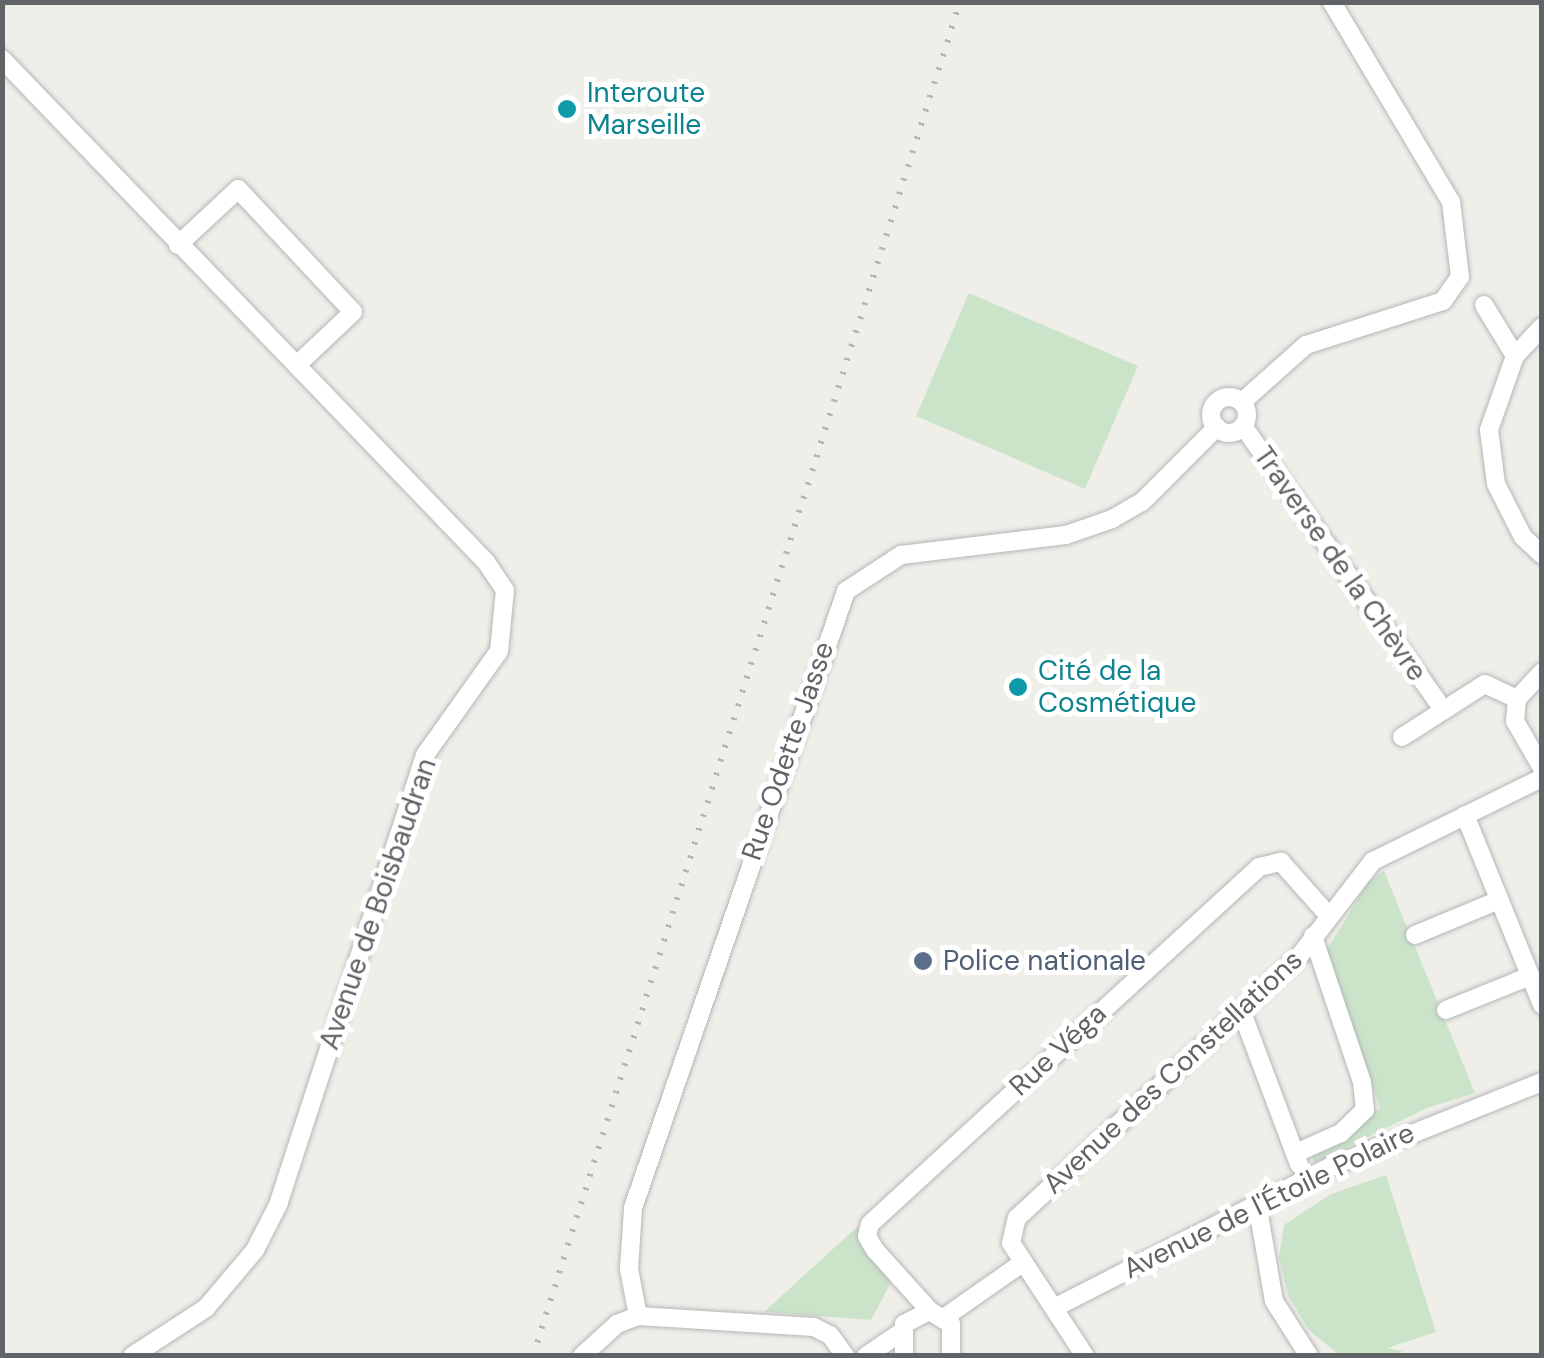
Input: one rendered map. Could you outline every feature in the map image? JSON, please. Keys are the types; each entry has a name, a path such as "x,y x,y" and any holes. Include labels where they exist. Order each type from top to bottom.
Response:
{"street":[{"path":"1242,402 1243,426 1232,432 1217,427 1212,413 1219,400 1242,402 1306,345 1443,301 1460,277 1451,202 1332,2"},
{"name":"Avenue de Boisbaudran","path":"2,58 486,562 505,590 506,619 486,674 426,755 279,1203 263,1235 206,1308 132,1356"},
{"path":"178,244 238,189 352,312 296,365"},
{"path":"1484,305 1516,356"},
{"path":"1542,326 1516,356 1494,403 1490,456 1508,511 1542,555"},
{"name":"Traverse de la Chèvre","path":"1243,426 1438,702"},
{"name":"Rue Odette Jasse","path":"638,1316 629,1269 633,1208 846,592 901,554 1066,534 1112,519 1142,502 1217,427"},
{"path":"1542,672 1517,699 1515,721 1542,768"},
{"path":"1402,737 1486,684 1517,699"},
{"name":"Avenue des Constellations","path":"1022,1263 1011,1243 1017,1218 1241,1010 1314,936 1374,860 1542,778"},
{"path":"1465,815 1542,1004"},
{"name":"Rue Véga","path":"937,1314 875,1250 867,1236 870,1224 1259,867 1281,862 1328,916"},
{"path":"1414,935 1499,900"},
{"path":"1296,1153 1341,1133 1364,1110 1362,1082 1314,936"},
{"path":"1446,1010 1530,976"},
{"path":"1241,1010 1303,1180"},
{"name":"Avenue de l'Étoile Polaire","path":"1056,1307 1303,1180 1420,1126 1542,1082"},
{"path":"1258,1202 1274,1301 1309,1356"},
{"path":"866,1356 900,1333 911,1317 937,1314 1022,1263 1056,1307 1086,1356"},
{"path":"937,1314 958,1351"},
{"path":"582,1356 617,1324 638,1316 814,1327 830,1334 845,1356"},
{"path":"900,1333 904,1356"}],"green space":[{"path":"969,293 1138,366 1085,489 916,416"},
{"path":"1384,871 1475,1093 1427,1108 1314,1163 1312,1153 1380,1108 1326,951 1369,881"},
{"path":"1386,1175 1436,1332 1387,1348 1402,1351 1399,1355 1339,1355 1309,1330 1288,1296 1279,1257 1284,1225 1331,1194"},
{"path":"858,1226 862,1248 893,1279 871,1320 764,1312"}],"railway":[{"path":"533,1356 960,2"}],"place":[{"name":"Interoute Marseille","path":"567,109"},
{"name":"Cité de la Cosmétique","path":"1018,687"},
{"name":"Police nationale","path":"923,961"}]}
